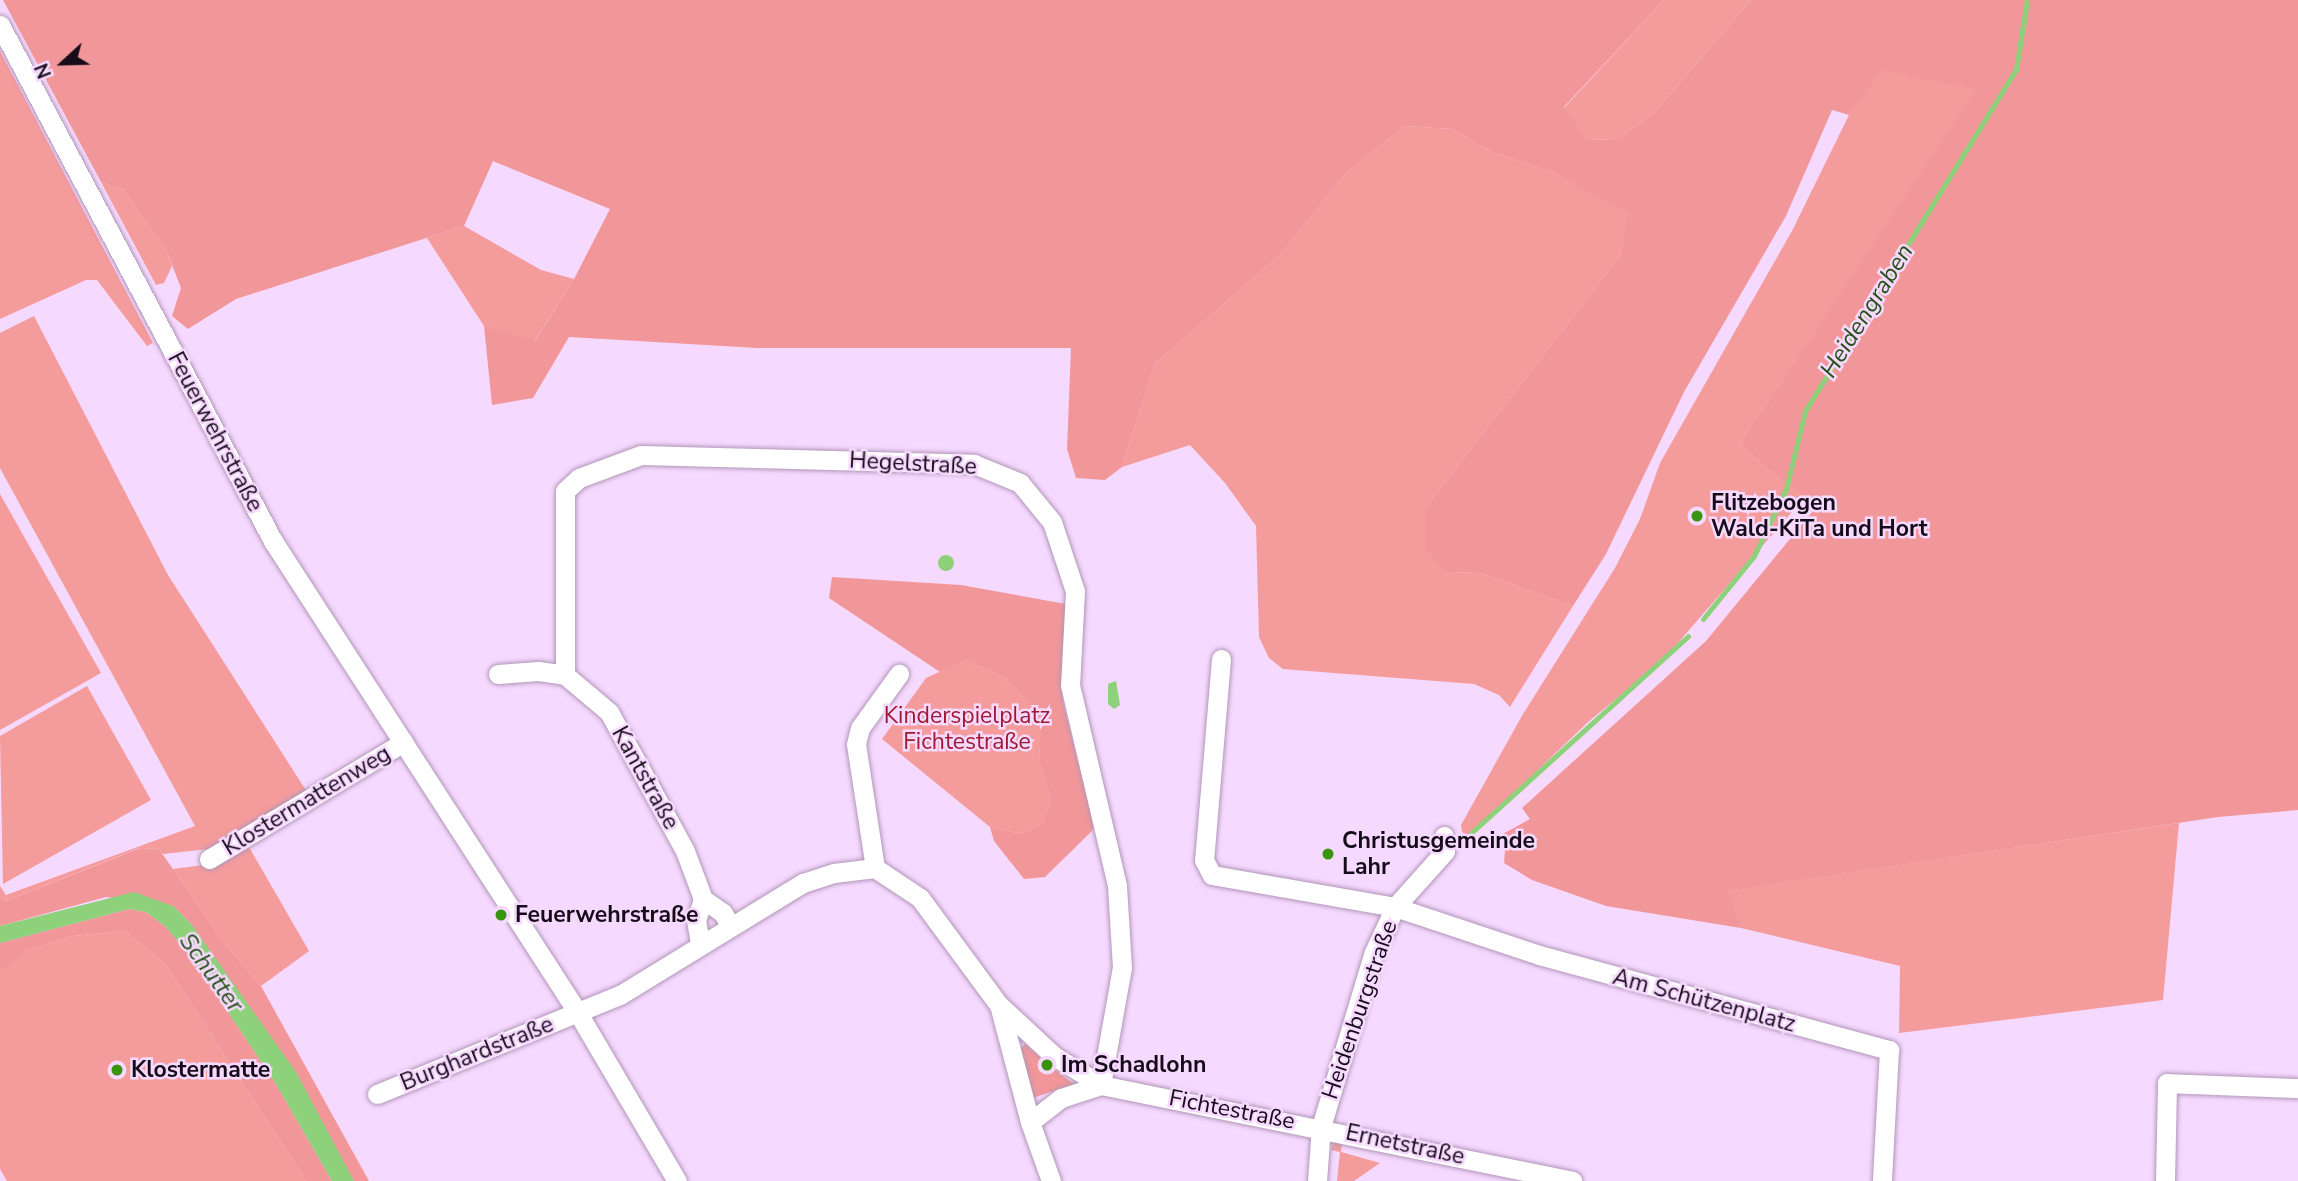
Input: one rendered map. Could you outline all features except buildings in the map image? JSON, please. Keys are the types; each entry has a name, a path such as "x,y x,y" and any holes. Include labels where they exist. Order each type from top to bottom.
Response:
{"street":[{"name":"Feuerwehrstraße","path":"0,25 273,541 578,1013 677,1181"},
{"name":"Hegelstraße","path":"565,675 565,491 579,478 641,455 974,464 1020,483 1040,504 1052,522 1075,591 1070,685 1120,913 1122,967 1101,1085"},
{"name":"Heidenburgstraße","path":"1221,659 1204,860 1212,875 1395,907 1374,952 1321,1127 1317,1181"},
{"path":"498,674 538,671 565,675"},
{"path":"578,1013 620,995 729,924 803,883 834,873 875,868 856,744 860,727 899,674"},
{"name":"Kantstraße","path":"565,675 609,712 685,851 703,899 723,913 729,924"},
{"name":"Klostermattenweg","path":"209,859 404,742"},
{"path":"1395,907 1444,843"},
{"name":"Fichtestraße","path":"875,868 920,898 999,1005 1054,1056 1101,1085 1321,1127"},
{"name":"Kantstraße","path":"700,943 696,919 703,899"},
{"name":"Am Schützenplatz","path":"1395,907 1539,955 1889,1050 1882,1181"},
{"name":"Fichtestraße","path":"999,1005 1030,1122 1061,1098 1101,1085"},
{"name":"Burghardstraße","path":"377,1094 578,1013"},
{"path":"2165,1181 2167,1083 2298,1088"},
{"path":"1030,1122 1051,1181"},
{"name":"Ernetstraße","path":"1321,1127 1572,1181"}],"green space":[{"path":"1664,0 1751,0 1654,113 1618,139 1588,140 1564,108"},
{"path":"0,51 153,343 147,346 97,280 86,280 0,319"},
{"path":"1882,69 1977,90 1740,443 1767,469 1805,497 1662,661 1588,722 1469,836 1462,832 1461,825 1523,714 1615,568 1640,519 1660,463 1792,231 1849,115"},
{"path":"1405,126 1451,129 1492,152 1552,172 1630,212 1620,256 1426,507 1446,572 1480,573 1573,606 1510,707 1499,695 1474,684 1283,669 1269,658 1259,637 1256,526 1225,483 1190,445 1122,467 1155,364 1281,254 1346,173"},
{"path":"101,182 123,189 167,252 172,266 164,283 156,285"},
{"path":"464,226 541,270 574,279 534,342 484,326 427,238"},
{"path":"34,316 168,575 309,795 209,849 163,854 159,849 139,848 6,901 0,898 0,886 6,895 195,826 0,468 0,333"},
{"path":"0,494 101,673 0,730"},
{"name":"Kinderspielplatz Fichtestraße","path":"966,660 1006,679 1042,712 1039,762 1051,799 1042,824 1022,834 990,827 882,739 926,678"},
{"path":"87,686 151,800 3,884 0,736"},
{"path":"2179,823 2163,1000 1899,1033 1900,966 1741,928 1727,891"},
{"path":"249,847 309,951 261,986 226,945 173,869 204,865"},
{"name":"Klostermatte","path":"125,931 165,964 306,1181 7,1181 0,1169 0,966 26,951 73,936"},
{"path":"1334,1141 1342,1142 1341,1152 1380,1163 1354,1181 1337,1181 1340,1152 1331,1150"}],"shaded area":[{"path":"3,0 1664,0 1564,107 1588,140 1618,139 1654,113 1751,0 2298,0 2298,810 2218,817 1728,891 1741,928 1606,906 1532,880 1504,863 1505,851 1488,842 1530,819 1522,808 1706,641 1817,506 1767,469 1740,443 1976,90 1882,70 1849,115 1832,110 1786,216 1684,392 1606,554 1573,606 1480,573 1446,572 1425,549 1426,507 1620,256 1629,213 1552,172 1492,152 1451,129 1405,126 1346,173 1281,254 1155,364 1122,467 1105,480 1076,478 1067,449 1071,348 757,348 569,337 533,398 492,405 484,326 535,341 574,279 610,209 493,161 464,226 236,299 188,329 172,316 181,288 167,252 123,189 101,182"},
{"path":"832,577 961,585 1066,604 1063,702 1095,828 1045,877 1024,879 994,841 990,827 1022,834 1042,824 1051,799 1039,762 1041,712 1006,679 966,660 940,672 829,598"},
{"path":"140,848 159,849 226,945 261,986 369,1181 354,1181 216,961 192,925 173,906 106,897 0,926 0,898 6,901"},
{"path":"129,909 146,912 166,927 193,960 273,1079 332,1181 306,1181 165,964 125,931 73,936 26,951 0,971 0,943"},
{"path":"1025,1044 1074,1084 1033,1098 1020,1049"}],"water":[{"path":"946,555 952,557 952,569 946,571 940,569 938,563 940,557"},
{"path":"1116,681 1120,705 1114,709 1108,704 1108,684"},
{"name":"Schutter","path":"134,892 173,906 192,925 296,1072 354,1181 332,1181 273,1079 193,960 166,927 146,912 129,909 0,943 0,926"}],"waterway":[{"name":"Heidengraben","path":"1703,619 1754,556 1786,489 1805,411 2016,69 2027,0"},
{"name":"Heidengraben","path":"1471,833 1688,636"}],"place":[{"name":"Flitzebogen Wald-KiTa und Hort","path":"1697,516"},
{"name":"Christusgemeinde Lahr","path":"1328,854"},
{"name":"Feuerwehrstraße","path":"501,915"},
{"name":"Im Schadlohn","path":"1047,1065"},
{"name":"Klostermatte","path":"117,1070"}]}
